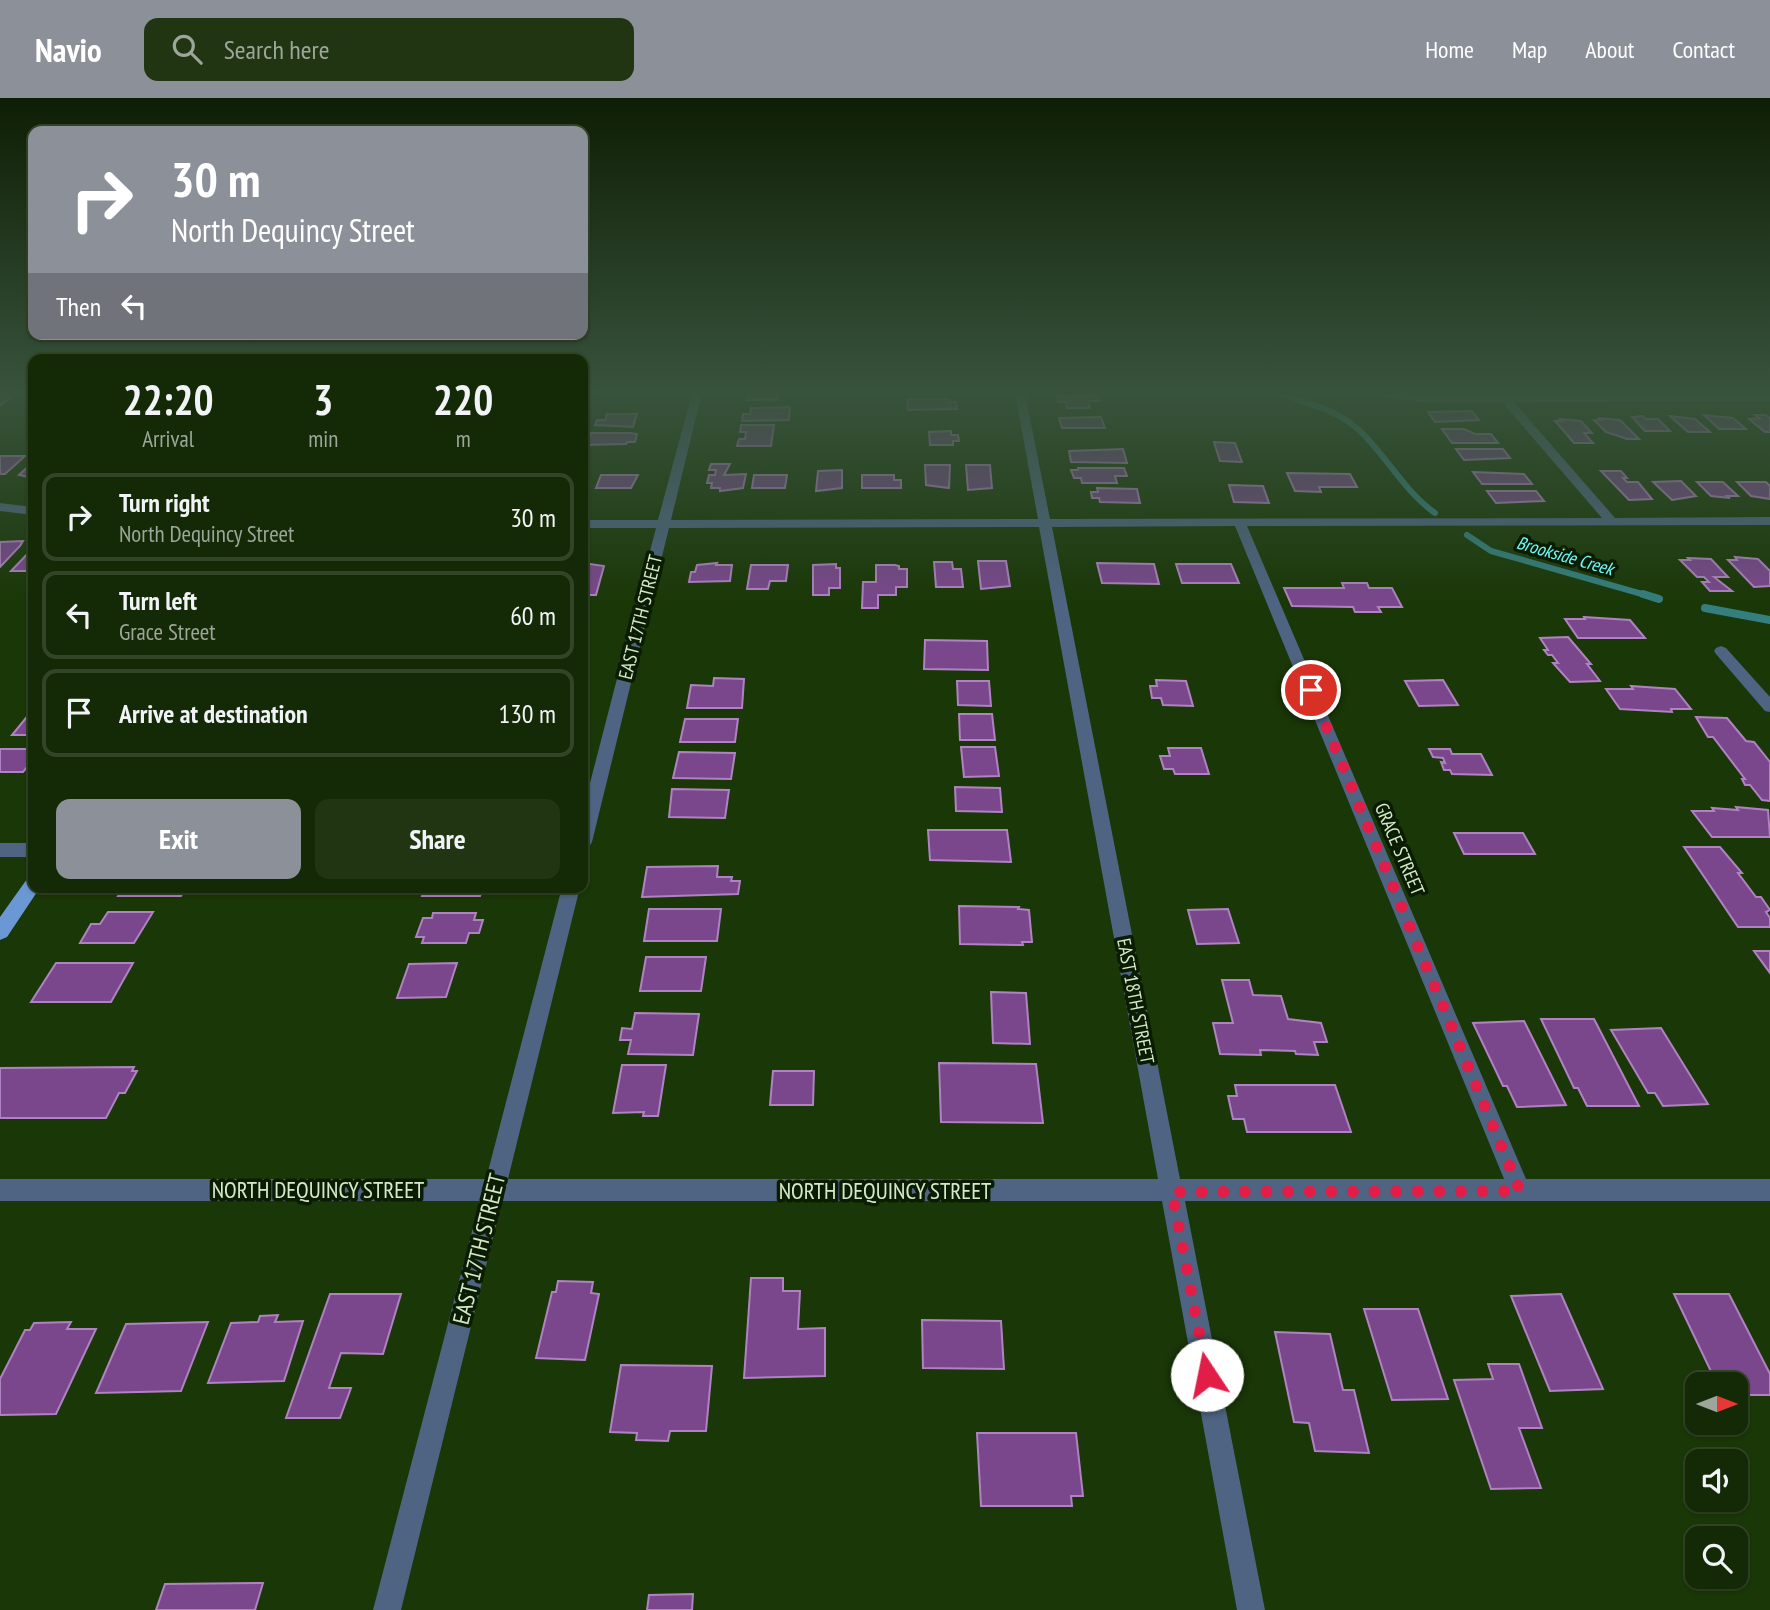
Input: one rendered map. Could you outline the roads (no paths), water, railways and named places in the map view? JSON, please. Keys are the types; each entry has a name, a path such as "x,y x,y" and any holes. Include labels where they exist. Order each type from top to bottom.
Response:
{"main road":[{"path":"0,932 28,891"}],"street":[{"name":"EAST 17TH STREET","path":"588,822 679,464"},
{"name":"EAST 18TH STREET","path":"1034,464 1251,1610"},
{"path":"1561,464 1612,522"},
{"path":"0,507 28,510"},
{"path":"588,524 1770,522"},
{"name":"GRACE STREET","path":"1240,524 1520,1191"},
{"path":"1721,651 1770,707"},
{"path":"0,850 28,850"},
{"name":"EAST 17TH STREET","path":"387,1610 569,893"},
{"name":"NORTH DEQUINCY STREET","path":"0,1190 1770,1190"}],"waterway":[{"name":"Brookside Creek","path":"1388,464 1413,494 1435,513"},
{"name":"Brookside Creek","path":"1467,535 1491,551 1649,596"},
{"name":"Brookside Creek","path":"1643,594 1659,599"},
{"name":"Brookside Creek","path":"1705,608 1770,620"}]}
